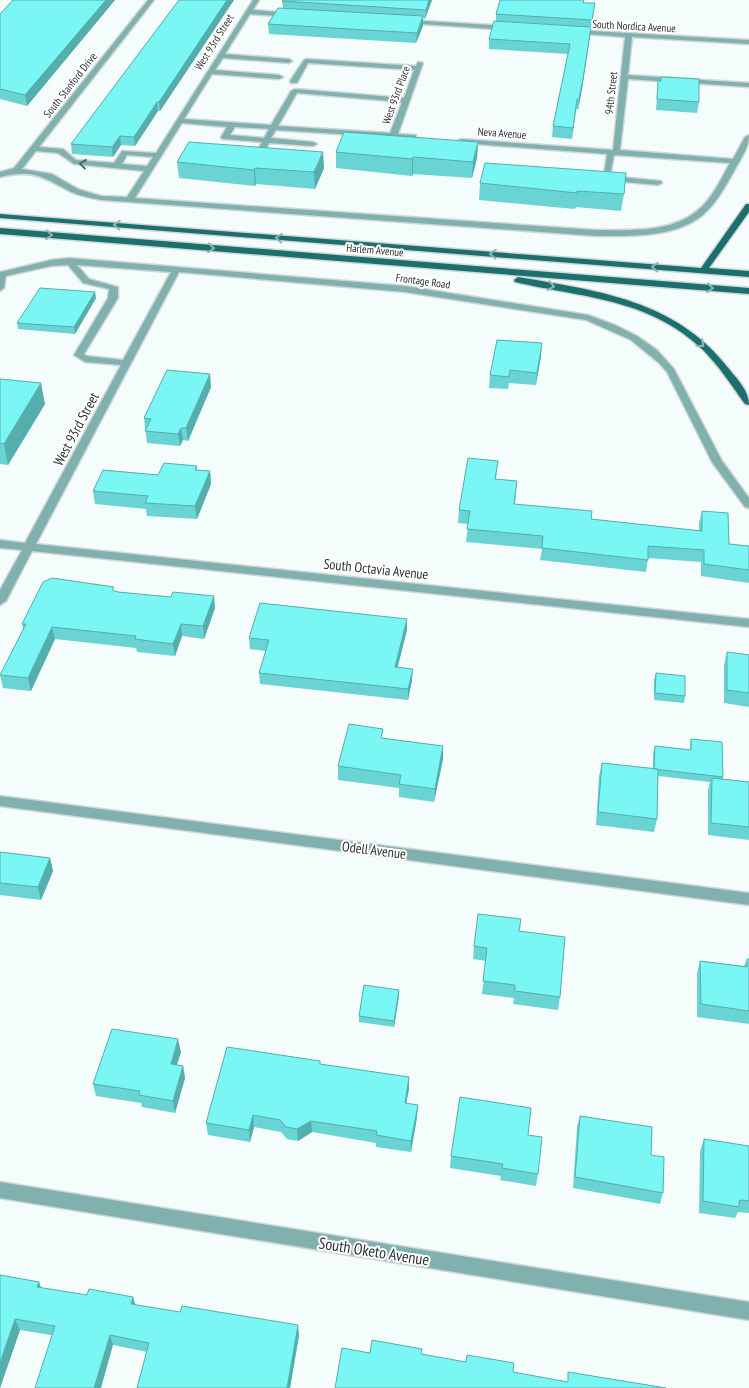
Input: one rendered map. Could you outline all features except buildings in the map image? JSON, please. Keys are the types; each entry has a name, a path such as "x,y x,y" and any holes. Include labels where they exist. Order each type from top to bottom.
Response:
{"main road":[{"path":"704,270 749,206"},
{"name":"Harlem Avenue","path":"0,216 749,274"},
{"name":"Harlem Avenue","path":"0,231 749,291"},
{"path":"434,266 580,291 643,309 670,321 706,348 749,402"}],"street":[{"name":"South Stanford Drive","path":"17,170 151,0"},
{"name":"West 93rd Street","path":"130,200 256,0"},
{"path":"248,12 293,15"},
{"path":"402,22 520,29"},
{"name":"South Nordica Avenue","path":"569,32 749,42"},
{"name":"94th Street","path":"606,178 613,152 629,36"},
{"path":"220,56 289,61"},
{"name":"West 93rd Place","path":"294,81 306,61 419,66 393,136"},
{"path":"210,72 279,78"},
{"path":"624,77 749,85"},
{"path":"256,160 294,91 406,100"},
{"path":"179,121 422,138"},
{"path":"232,125 223,140 266,140 311,147 319,131"},
{"path":"0,174 17,170 50,176 75,191 86,195 130,200 596,233 625,233 650,231 670,226 700,213 710,201 749,137"},
{"name":"Neva Avenue","path":"452,140 734,162"},
{"path":"33,149 60,151 74,162 149,170"},
{"path":"116,167 124,153 158,155"},
{"path":"597,178 658,182"},
{"path":"69,261 86,281 114,287 113,298 79,355 85,359 126,363"},
{"name":"Frontage Road","path":"1,275 51,262 69,261 405,289 588,318 613,326 649,346 662,359 671,372 717,462 749,505"},
{"name":"West 93rd Street","path":"0,601 176,270"},
{"path":"0,288 1,275"},
{"name":"South Octavia Avenue","path":"0,544 749,623"},
{"name":"Odell Avenue","path":"0,801 749,899"},
{"name":"South Oketo Avenue","path":"0,1190 749,1311"}]}
